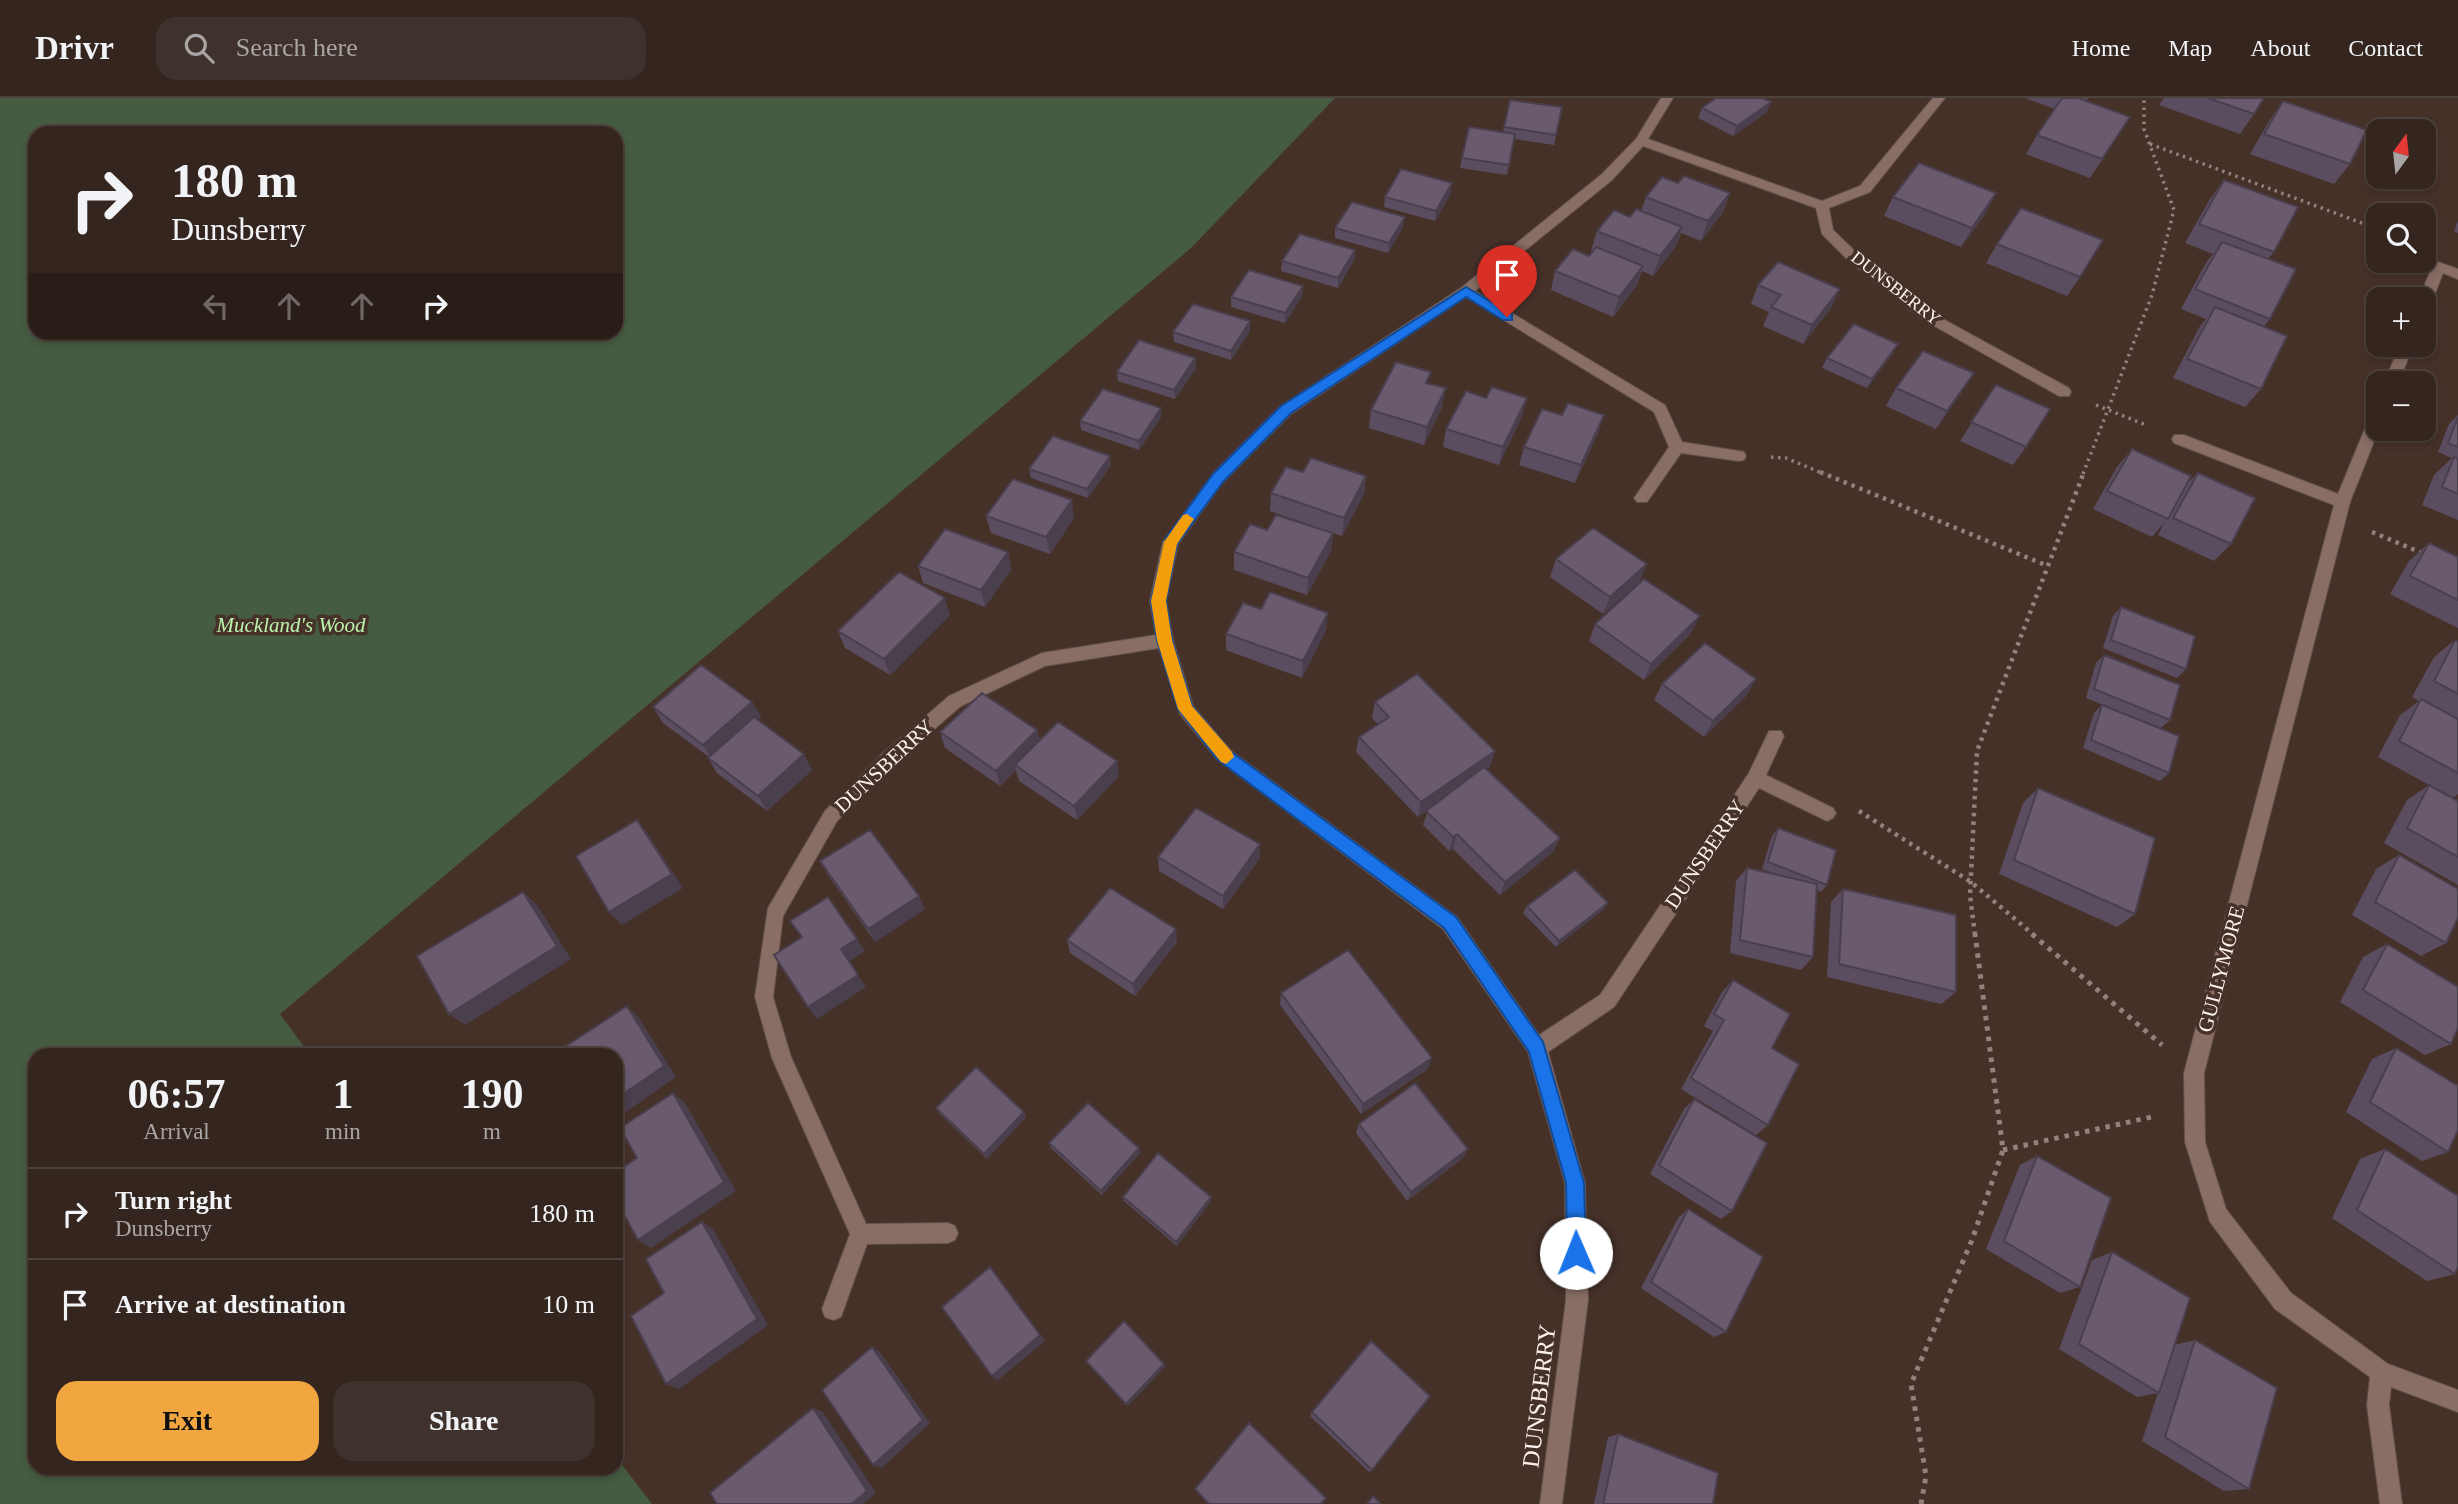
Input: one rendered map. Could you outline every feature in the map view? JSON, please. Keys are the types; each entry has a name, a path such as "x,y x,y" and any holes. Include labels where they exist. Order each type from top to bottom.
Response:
{"street":[{"name":"DUNSBERRY","path":"1551,1504 1577,1300 1575,1183 1537,1048 1450,923 1224,755 1186,709 1165,640 1158,601 1171,542 1218,478 1286,410 1466,291 1607,177 1642,141 1667,98"},
{"path":"1642,141 1822,206 1865,189 1939,98"},
{"name":"DUNSBERRY","path":"1822,206 1827,231 1854,258 1926,315 2064,391"},
{"path":"2436,266 2458,274"},
{"path":"2431,287 2439,267"},
{"path":"1466,291 1660,409 1677,447"},
{"path":"2179,439 2340,510"},
{"name":"GULLYMORE","path":"2367,441 2340,510 2194,1073 2195,1142 2217,1215 2283,1301 2381,1372 2458,1401"},
{"path":"1677,447 1739,456"},
{"path":"1642,498 1677,447"},
{"name":"DUNSBERRY","path":"860,1234 782,1058 764,997 774,914 831,816 889,758 955,701 1042,660 1165,640"},
{"name":"DUNSBERRY","path":"1537,1048 1608,1001 1756,778 1775,736"},
{"name":"DUNSBERRY","path":"1756,778 1827,813"},
{"path":"833,1309 860,1234 948,1233"},
{"path":"2381,1372 2378,1405 2391,1504"}],"path":[{"path":"1921,1504 1926,1476 1911,1384 1972,1240 2003,1150 1971,882 1977,751 2152,296 2174,209 2144,129 2144,98"},
{"path":"2150,145 2366,225"},
{"path":"2064,391 2179,439"},
{"path":"1739,456 1786,458 2048,566"},
{"path":"2340,510 2434,558"},
{"path":"1827,813 1846,803 1971,882 2194,1073"},
{"path":"2003,1150 2195,1107"}],"green space":[{"name":"Muckland's Wood","path":"0,98 1335,98 1191,248 280,1014 305,1048 28,1048 28,1475 623,1475 623,1466 652,1504 0,1504"}],"building":[{"path":"1716,98 1763,98 1771,102 1737,126 1702,108"},
{"path":"2062,98 2078,98 2130,117 2102,159 2037,135"},
{"path":"2208,98 2264,98 2254,114"},
{"path":"1510,100 1562,107 1556,135 1504,127"},
{"path":"2283,101 2366,130 2350,164 2264,134"},
{"path":"1469,127 1515,134 1509,165 1462,158"},
{"path":"1919,163 1996,193 1972,228 1893,197"},
{"path":"1401,169 1452,183 1436,211 1385,197"},
{"path":"1684,176 1730,193 1708,221 1646,197 1662,177 1678,183"},
{"path":"2224,180 2298,207 2274,252 2199,224"},
{"path":"1352,202 1405,217 1389,243 1335,228"},
{"path":"2021,208 2103,240 2080,277 1997,244"},
{"path":"1636,209 1682,227 1660,256 1597,231 1614,210 1630,217"},
{"path":"1300,234 1355,250 1338,278 1282,261"},
{"path":"2222,242 2296,269 2270,319 2195,289"},
{"path":"1596,247 1643,266 1619,297 1555,271 1573,249 1589,256"},
{"path":"1778,262 1840,289 1812,325 1771,307 1781,295 1758,285"},
{"path":"1249,270 1303,286 1285,313 1231,297"},
{"path":"1193,304 1250,321 1231,351 1173,332"},
{"path":"2215,307 2287,336 2261,389 2187,359"},
{"path":"1854,324 1898,344 1872,379 1827,358"},
{"path":"1139,340 1195,358 1174,390 1117,372"},
{"path":"1923,351 1974,373 1947,411 1896,388"},
{"path":"1396,362 1431,372 1426,383 1446,388 1427,427 1371,410"},
{"path":"1996,385 2050,409 2026,447 1971,422"},
{"path":"1492,387 1527,398 1503,447 1446,429 1466,391 1486,398"},
{"path":"1103,389 1161,408 1139,441 1080,421"},
{"path":"1568,403 1604,415 1581,465 1524,447 1542,409 1562,415"},
{"path":"2458,417 2458,447 2448,443"},
{"path":"1053,436 1110,456 1087,489 1029,469"},
{"path":"2132,449 2191,476 2168,519 2107,491"},
{"path":"2454,457 2458,459 2458,494 2442,487"},
{"path":"1311,458 1366,476 1344,518 1271,493 1286,467 1303,472"},
{"path":"2198,473 2255,498 2231,544 2173,518"},
{"path":"1013,479 1072,500 1046,537 986,516"},
{"path":"1276,515 1333,533 1308,578 1234,552 1250,524 1267,530"},
{"path":"1593,528 1647,564 1610,597 1556,559"},
{"path":"945,529 1008,552 981,590 918,566"},
{"path":"2429,543 2458,557 2458,600 2410,576"},
{"path":"899,572 945,598 884,659 838,631"},
{"path":"1644,579 1700,616 1651,664 1595,624"},
{"path":"1270,592 1328,613 1303,661 1226,634 1243,603 1261,609"},
{"path":"2121,607 2195,636 2186,669 2111,640"},
{"path":"2455,640 2458,642 2458,694 2434,681"},
{"path":"1705,643 1756,679 1713,721 1662,684"},
{"path":"2104,655 2180,685 2170,720 2094,689"},
{"path":"701,665 752,702 703,745 653,707"},
{"path":"1417,674 1495,751 1421,802 1359,737 1389,717 1375,702"},
{"path":"982,693 1037,730 996,771 940,732"},
{"path":"2421,699 2458,719 2458,773 2399,741"},
{"path":"2102,705 2179,736 2169,773 2091,740"},
{"path":"754,717 804,754 758,796 708,758"},
{"path":"1058,722 1117,761 1074,806 1015,765"},
{"path":"1484,767 1560,838 1505,882 1457,834 1453,837 1426,811"},
{"path":"2429,785 2458,801 2458,857 2407,828"},
{"path":"2038,788 2155,838 2135,914 2014,860"},
{"path":"1196,808 1260,844 1223,896 1158,857"},
{"path":"637,820 672,874 609,912 576,856"},
{"path":"1778,828 1836,850 1827,885 1768,862"},
{"path":"870,830 919,896 868,929 820,861"},
{"path":"2399,855 2458,889 2458,918 2446,943 2375,902"},
{"path":"1747,868 1817,884 1813,957 1740,940"},
{"path":"1575,870 1608,903 1559,941 1527,906"},
{"path":"1110,888 1176,929 1133,984 1067,940"},
{"path":"1843,889 1956,915 1956,992 1839,964"},
{"path":"523,892 557,946 449,1014 417,956"},
{"path":"828,897 857,939 841,949 858,975 808,1007 774,955 802,937 790,921"},
{"path":"2387,944 2458,987 2458,1028 2451,1044 2363,990"},
{"path":"1348,950 1432,1058 1363,1104 1281,993"},
{"path":"1733,980 1790,1014 1772,1048 1799,1064 1768,1125 1691,1078 1724,1020 1714,1014"},
{"path":"627,1006 664,1066 623,1094 623,1048 563,1048"},
{"path":"2396,1048 2458,1086 2458,1130 2448,1152 2370,1102"},
{"path":"976,1067 1024,1112 984,1154 936,1108"},
{"path":"1415,1083 1468,1149 1411,1192 1359,1124"},
{"path":"673,1093 724,1182 638,1240 623,1213 623,1167 637,1158 623,1133 623,1126"},
{"path":"1694,1099 1767,1143 1732,1211 1659,1165"},
{"path":"1088,1103 1139,1148 1101,1191 1049,1143"},
{"path":"2385,1149 2458,1196 2458,1266 2455,1274 2357,1210"},
{"path":"1158,1153 1211,1197 1176,1242 1123,1197"},
{"path":"2037,1156 2111,1198 2080,1287 2004,1241"},
{"path":"1688,1209 1763,1257 1726,1332 1651,1282"},
{"path":"702,1222 757,1319 666,1384 631,1316 664,1293 646,1259"},
{"path":"2112,1252 2190,1298 2159,1393 2079,1344"},
{"path":"990,1267 1040,1335 992,1376 942,1307"},
{"path":"1124,1321 1164,1364 1126,1404 1086,1361"},
{"path":"2195,1340 2277,1388 2249,1489 2165,1437"},
{"path":"1371,1341 1430,1396 1372,1470 1312,1412"},
{"path":"872,1347 923,1420 873,1465 822,1390"},
{"path":"813,1408 867,1491 852,1504 717,1504 710,1493"},
{"path":"1249,1423 1326,1498 1321,1504 1209,1504 1195,1489"},
{"path":"1618,1434 1718,1473 1713,1504 1603,1504"},
{"path":"1373,1496 1381,1504 1367,1504"}],"slow traffic":[{"path":"1187,519 1171,542 1158,601 1165,640 1186,709 1226,757"}],"route":[{"path":"1507,317 1466,291 1286,410 1218,478 1171,542 1158,601 1165,640 1186,709 1224,755 1450,923 1537,1048 1575,1183 1576,1253"}]}
